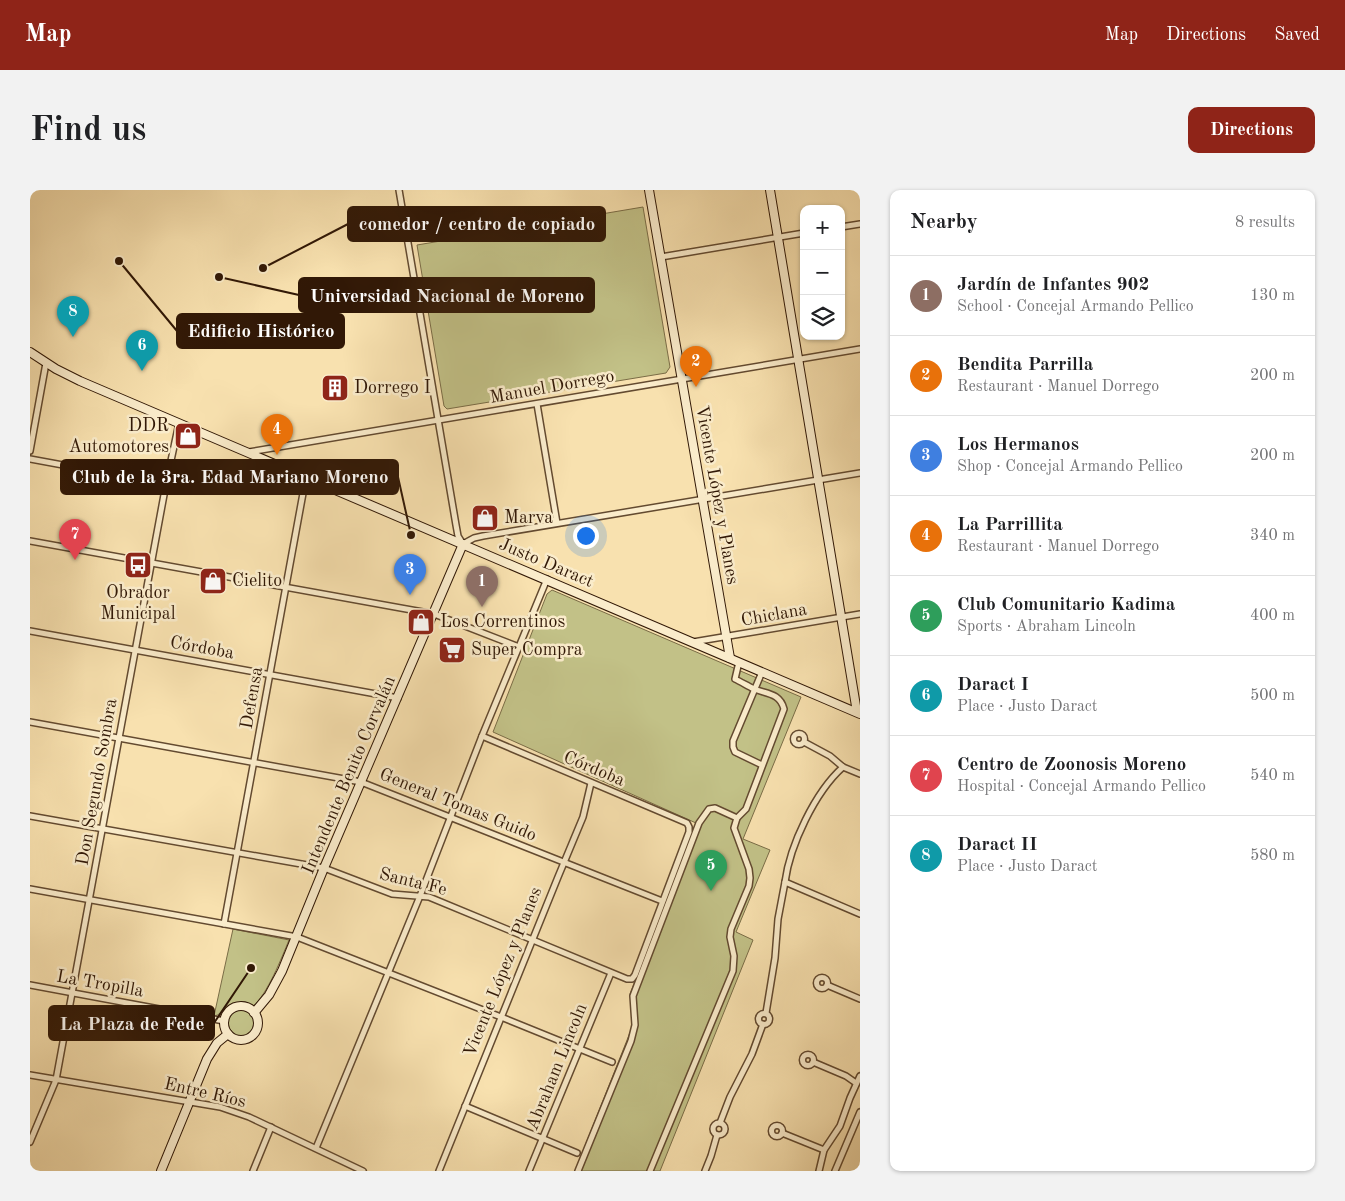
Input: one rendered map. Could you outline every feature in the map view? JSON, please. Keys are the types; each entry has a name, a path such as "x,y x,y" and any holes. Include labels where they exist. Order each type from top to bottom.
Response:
{"street":[{"path":"400,190 456,525 458,536 464,544 474,538 860,473"},
{"name":"Vicente López y Planes","path":"649,190 730,658"},
{"path":"770,190 858,713"},
{"path":"845,226 860,224"},
{"path":"661,257 800,234"},
{"name":"Manuel Dorrego","path":"248,452 860,349"},
{"name":"Justo Daract","path":"30,352 80,381 858,713"},
{"path":"30,451 46,363"},
{"path":"537,404 557,524"},
{"name":"Don Segundo Sombra","path":"30,1142 56,1080 166,484 179,423"},
{"path":"30,459 166,484"},
{"name":"Defensa","path":"224,924 306,477"},
{"path":"30,540 434,614 519,647"},
{"name":"Intendente Benito Corvalán","path":"254,1013 260,1008 274,987 282,971 324,868 464,544"},
{"path":"316,1148 389,973 546,579"},
{"name":"Chiclana","path":"693,642 860,614"},
{"name":"Córdoba","path":"30,631 398,698"},
{"path":"650,1171 733,971 734,956 730,937 731,929 749,886 750,878 749,869 734,828 737,818 746,809 784,709 780,700 770,693 755,689 735,679 739,662"},
{"path":"762,672 733,740 735,752 762,765"},
{"name":"General Tomas Guido","path":"30,722 362,782 662,901"},
{"name":"Córdoba","path":"482,736 687,823 689,832 662,901"},
{"path":"804,742 830,756 843,767 860,774"},
{"path":"720,1123 730,1097 752,1054 763,1024 759,1021 759,1017 766,1013 775,958 778,920 787,866 792,850 828,781 843,767"},
{"name":"Vicente López y Planes","path":"439,1171 583,817 591,782"},
{"path":"578,1171 631,1041 635,1025 633,996 699,823 709,809 715,808 737,818"},
{"name":"Santa Fe","path":"30,816 324,868 392,894 429,897 627,979 632,979 635,975 662,901"},
{"path":"785,882 860,914"},
{"path":"30,888 296,937 612,1062"},
{"name":"Abraham Lincoln","path":"529,1171 611,973"},
{"name":"La Tropilla","path":"30,985 224,1021"},
{"path":"827,985 860,999"},
{"path":"240,1006 254,1013 258,1024 253,1035 237,1040 228,1034 224,1021 229,1011 240,1006"},
{"path":"161,1171 188,1102 212,1049 228,1034"},
{"path":"813,1062 846,1076 856,1083"},
{"name":"Entre Ríos","path":"30,1075 220,1107 249,1117 363,1171"},
{"path":"819,1171 824,1150 840,1126 860,1076"},
{"path":"465,1106 576,1153"},
{"path":"835,1171 860,1112"},
{"path":"717,1135 712,1127 716,1123 720,1123"},
{"path":"717,1135 721,1135 724,1131 724,1125 720,1123"},
{"path":"253,1171 271,1127"},
{"path":"782,1133 824,1150"},
{"path":"705,1171 717,1135"},
{"path":"347,1171 350,1165"}],"shaded area":[{"path":"643,207 670,367 666,373 447,409 444,406 417,245"},
{"path":"552,590 801,697 743,839 770,850 736,932 753,940 660,1171 575,1171 633,1025 630,994 696,823 493,732 547,594"},
{"path":"233,929 289,940 274,975 258,1001 253,1006 238,1004 228,1006 214,1016"},
{"path":"241,1006 253,1011 258,1023 253,1035 241,1040 229,1035 224,1023 229,1011"}],"place":[{"name":"Edificio Histórico","path":"119,261"},
{"name":"comedor / centro de copiado","path":"263,268"},
{"name":"Universidad Nacional de Moreno","path":"219,277"},
{"name":"Daract II","path":"73,337"},
{"name":"Daract I","path":"142,371"},
{"name":"Bendita Parrilla","path":"696,387"},
{"name":"Dorrego I","path":"335,388"},
{"name":"DDR Automotores","path":"188,436"},
{"name":"La Parrillita","path":"277,455"},
{"name":"Marva","path":"485,518"},
{"name":"Club de la 3ra. Edad Mariano Moreno","path":"411,535"},
{"name":"Centro de Zoonosis Moreno","path":"75,560"},
{"name":"Obrador Municipal","path":"138,565"},
{"name":"Cielito","path":"213,581"},
{"name":"Los Hermanos","path":"410,595"},
{"name":"Jardín de Infantes 902","path":"482,607"},
{"name":"Los Correntinos","path":"421,622"},
{"name":"Super Compra","path":"452,650"},
{"name":"Club Comunitario Kadima","path":"711,891"},
{"name":"La Plaza de Fede","path":"251,968"}]}
